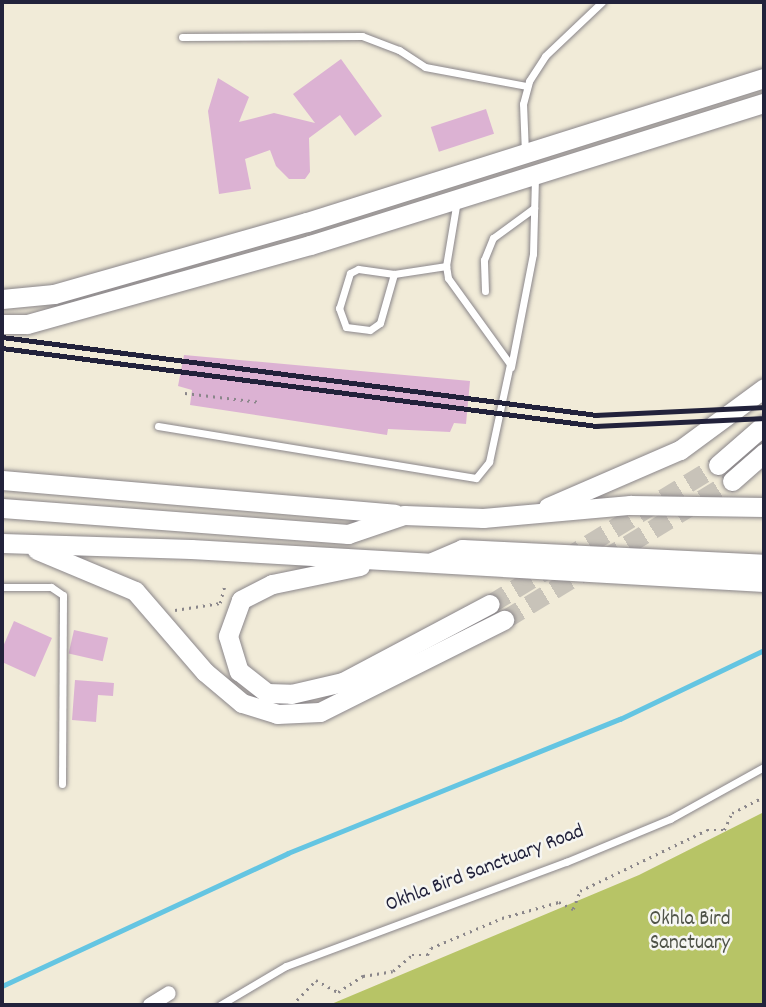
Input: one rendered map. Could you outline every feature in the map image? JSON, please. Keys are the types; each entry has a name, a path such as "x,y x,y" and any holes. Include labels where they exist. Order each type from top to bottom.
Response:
{"main road":[{"path":"2,299 54,294 525,153 764,78"},
{"path":"2,324 27,324 297,249 764,103"},
{"path":"531,515 680,450 764,388"},
{"path":"718,465 764,425"},
{"path":"732,481 764,453"},
{"path":"2,480 404,515 483,518 630,505 764,507"},
{"path":"5,506 348,534 404,515"},
{"path":"2,543 430,564 462,549 711,571 764,582"},
{"path":"26,545 135,591 158,612 205,671 242,703 277,714 320,712 504,620"},
{"path":"385,561 272,584 241,600 228,636 239,671 267,693 291,694 343,682 490,604"},
{"path":"711,571 764,564"}],"street":[{"path":"150,1005 169,993"}],"lane":[{"path":"525,153 523,104 527,86 545,56 603,2"},
{"path":"181,37 362,36 399,50 425,67 527,86"},
{"path":"158,426 476,478 489,462 533,254 535,174"},
{"path":"458,198 446,266 453,288 506,356 510,371"},
{"path":"485,290 484,260 493,238 534,208"},
{"path":"394,274 380,323 370,330 346,327 339,308 350,273 358,269 394,274 446,266"},
{"path":"2,587 51,587 63,595 62,784"},
{"name":"Okhla Bird Sanctuary Road","path":"220,1005 286,966 577,858 670,818 764,767"}],"path":[{"path":"186,393 260,402"},
{"path":"158,612 220,603 225,584"},
{"path":"292,1005 316,980 338,992 363,975 393,971 412,955 427,954 431,948 502,918 559,902 573,909 580,891 590,891 707,830 724,830 732,813 764,797"}],"green space":[{"name":"Okhla Bird Sanctuary","path":"764,812 764,1005 329,1005 639,875"}],"building":[{"path":"341,59 382,116 355,136 340,115 309,138 310,172 305,179 289,179 276,166 270,150 245,159 251,189 219,194 208,111 218,78 249,97 239,122 274,113 315,123 293,94"},
{"path":"486,109 494,134 439,152 431,127"},
{"path":"184,355 470,381 466,424 454,423 450,432 388,429 387,435 190,405 192,390 178,386"},
{"path":"14,621 52,638 35,677 2,662 2,649"},
{"path":"74,630 108,638 103,661 69,653"},
{"path":"75,680 114,683 113,696 98,695 96,722 72,720"}],"waterway":[{"path":"2,986 288,853 620,719 764,650"}],"tunnel":[{"path":"490,604 718,465"},
{"path":"504,620 732,481"}],"railway":[{"path":"2,337 597,415 764,407"},
{"path":"2,348 597,426 764,418"}]}
